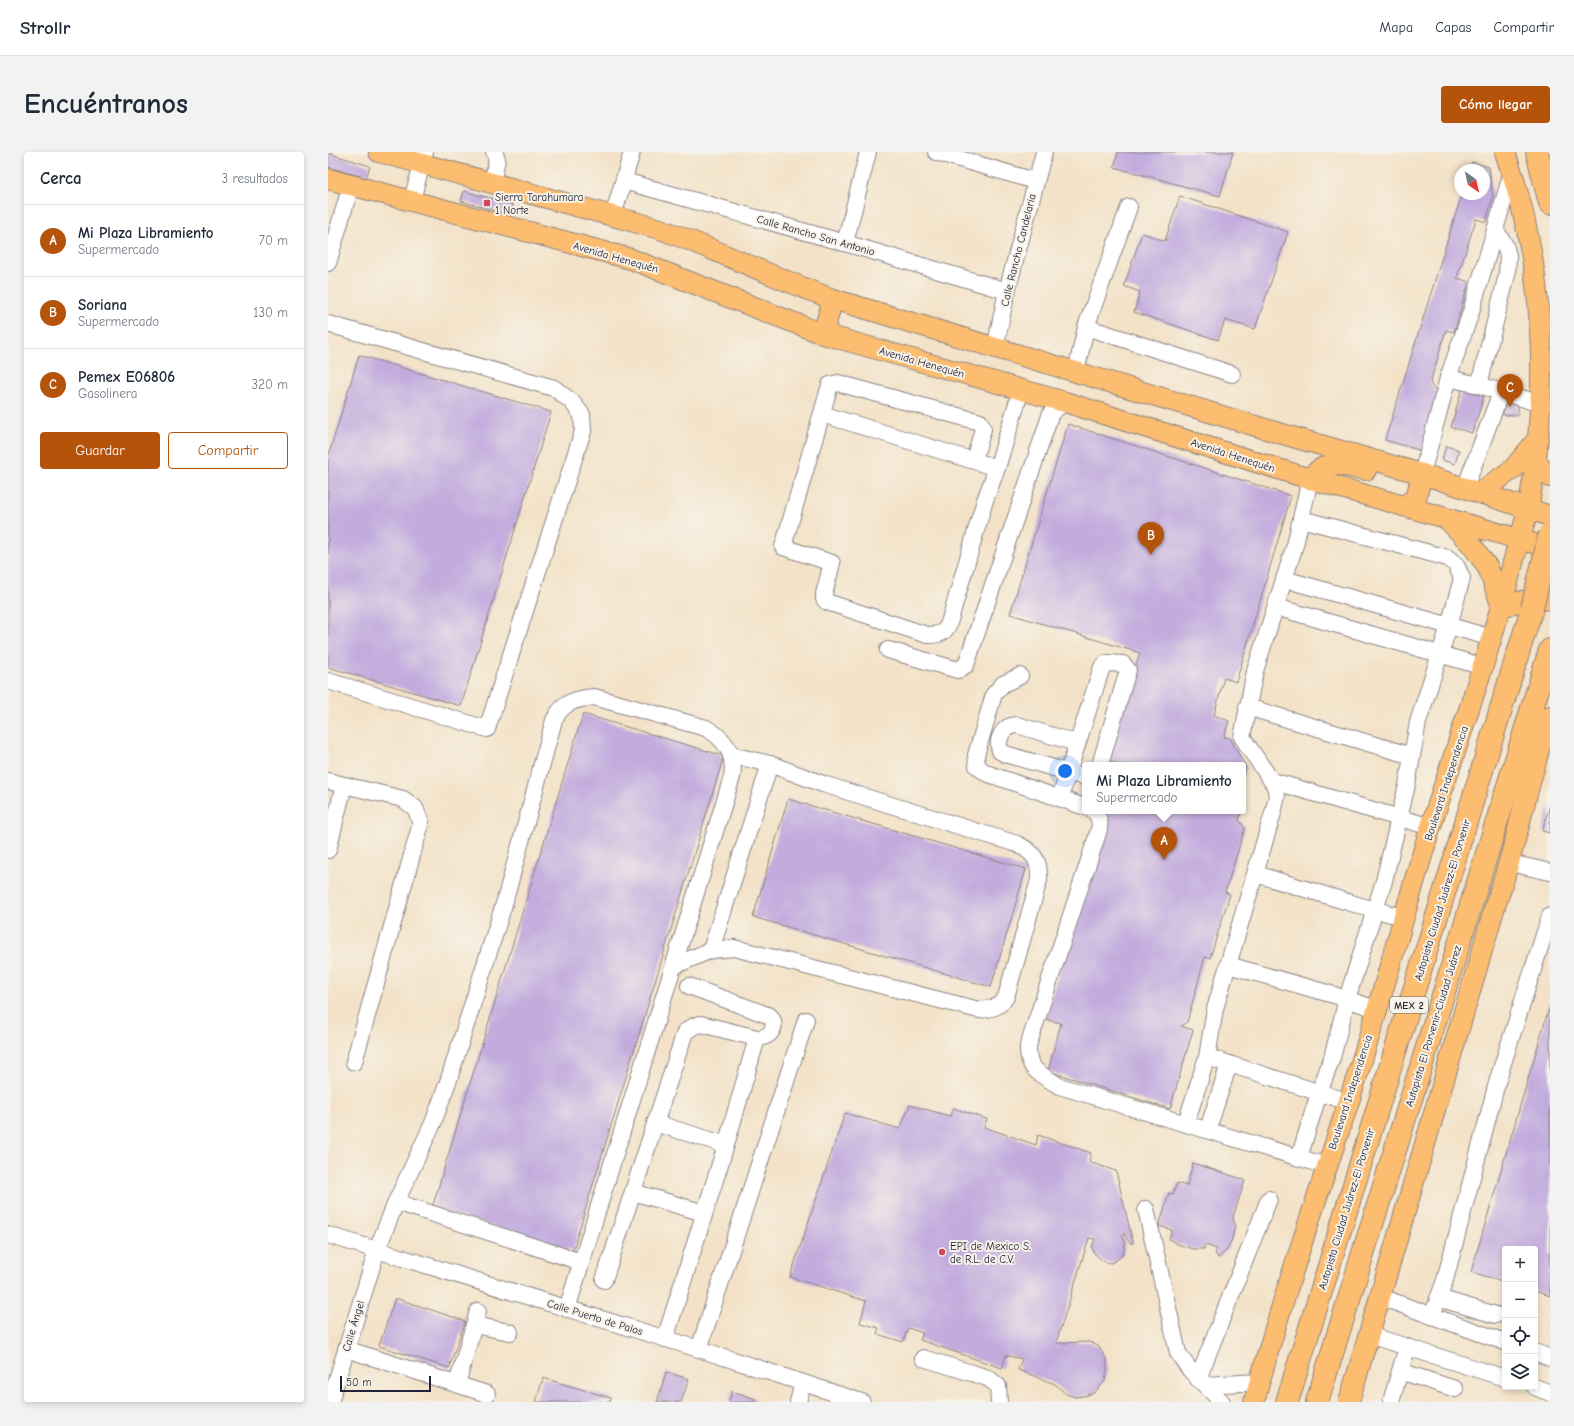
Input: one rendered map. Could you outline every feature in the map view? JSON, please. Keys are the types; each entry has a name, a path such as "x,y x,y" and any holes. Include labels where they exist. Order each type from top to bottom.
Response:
{"highway":[{"path":"1537,152 1550,202"},
{"name":"Autopista Ciudad Juárez-El Porvenir","path":"1287,1402 1529,616 1550,534"},
{"name":"Autopista El Porvenir-Ciudad Juárez","path":"1317,1402 1550,650"}],"main road":[{"path":"379,152 423,158 492,183 660,229 703,244 802,288 833,299 1422,474 1550,516"},
{"name":"Boulevard Independencia","path":"1254,1402 1327,1166 1349,1102 1431,827 1484,667 1528,510 1536,462 1543,380 1538,292 1528,230 1505,152"},
{"name":"Avenida Henequén","path":"328,179 631,259 823,334 1065,402 1310,479 1448,520 1550,548"},
{"path":"823,334 833,299"},
{"path":"1065,402 1076,372"},
{"path":"1472,490 1513,470 1538,440"},
{"path":"1536,462 1550,477"},
{"path":"1310,479 1316,471 1327,465 1337,465 1379,472 1399,468"},
{"path":"1403,506 1416,498 1422,474"},
{"path":"1448,520 1472,545 1488,568 1502,607 1526,600 1550,600"},
{"path":"1349,1402 1496,903 1510,863 1545,746 1550,716"}],"street":[{"path":"492,183 498,159 494,152"},
{"path":"613,216 632,152"},
{"path":"845,243 868,152"},
{"path":"936,152 1035,181"},
{"name":"Calle Rancho Candelaria","path":"995,348 1007,291 1035,181 1044,152"},
{"path":"412,200 423,158"},
{"path":"1422,474 1448,378 1470,315 1512,172"},
{"name":"Calle Rancho San Antonio","path":"624,181 845,243 1007,291"},
{"path":"328,263 351,185"},
{"path":"1076,372 1086,326 1129,207"},
{"path":"1479,385 1507,276 1508,255 1505,245 1495,229"},
{"path":"328,324 554,388 572,402 582,415 583,431 488,729 328,681"},
{"path":"1086,326 1232,374"},
{"path":"1448,378 1479,385 1541,404"},
{"path":"974,460 983,429 980,422 974,419 835,382 830,385 783,547 832,563 824,594 824,599 827,602 927,634 937,635 946,630 985,500 997,468 1021,390"},
{"path":"1472,490 1501,392"},
{"path":"888,650 958,670 966,665 1051,413 1065,402"},
{"path":"822,414 997,468"},
{"path":"1186,1123 1207,1057 1215,1009 1256,874 1276,796 1272,781 1242,737 1255,671 1276,607 1301,519 1310,479"},
{"path":"1299,1158 1319,1092 1332,1058 1374,910 1384,881 1412,756 1418,722 1449,626 1462,578 1456,565 1448,558 1301,519"},
{"path":"1284,579 1492,638"},
{"path":"1276,607 1484,667"},
{"path":"1060,798 1076,743 1102,667 1108,663 1123,664 1128,670 1101,762"},
{"path":"1020,676 1003,684 994,694 975,761 981,770 986,773 1082,806"},
{"name":"Calle Ángel","path":"330,1402 377,1250 396,1202 433,1124 449,1079 504,904 552,727 559,711 568,702 579,698 594,697 706,728 718,735 726,744 731,754"},
{"path":"1247,707 1412,756"},
{"path":"1076,743 1017,725 1010,725 1004,729 998,745 1000,751 1005,754 1082,776"},
{"path":"567,1308 732,777 734,767 731,754 770,764 823,784 1017,844 1033,854 1037,861 1039,880 1006,997 1002,1004 996,1008 979,1010 734,948 711,950 674,966"},
{"path":"711,950 770,764"},
{"path":"328,781 403,799 415,808 421,823 354,1062"},
{"path":"1272,781 1431,827"},
{"path":"328,850 344,785"},
{"path":"1096,814 1101,826 1028,1046 1028,1058 1035,1070 1059,1086 1327,1166"},
{"path":"1510,863 1550,872"},
{"path":"1256,874 1374,910 1404,917"},
{"path":"1432,1316 1445,1280 1498,1079 1550,916"},
{"path":"1228,965 1348,999 1376,1009"},
{"path":"604,1280 682,1037 689,1028 701,1024 757,1038 765,1037 774,1028 775,1023 770,1016 689,986"},
{"path":"700,1349 806,1020"},
{"path":"665,1339 726,1144 757,1038"},
{"path":"1207,1057 1349,1102"},
{"path":"1208,1130 1229,1064"},
{"path":"655,1123 726,1144"},
{"path":"633,1192 704,1213"},
{"path":"1202,1382 1269,1199"},
{"path":"396,1202 581,1262"},
{"path":"1146,1209 1175,1346 1182,1361 1222,1402"},
{"name":"Calle Puerto de Palos","path":"328,1235 700,1349 803,1383 840,1399 862,1402"},
{"path":"1381,1297 1502,1341"},
{"path":"1438,1298 1496,1315"},
{"path":"457,1384 476,1318 510,1332"},
{"path":"1369,1335 1502,1377"},
{"path":"1391,1402 1408,1347"},
{"path":"346,1349 487,1394"},
{"path":"1538,1353 1550,1358"},
{"path":"923,1358 988,1378 998,1386 999,1402"},
{"path":"1400,1371 1455,1389"},
{"path":"1202,1382 1259,1382"},
{"path":"798,1402 803,1383"},
{"path":"1538,1388 1550,1393"}],"building":[{"path":"1118,152 1233,152 1220,196 1114,167"},
{"path":"328,153 370,166 366,178 328,167"},
{"path":"1490,174 1493,197 1486,222 1476,219 1457,278 1469,282 1454,332 1446,330 1430,383 1439,397 1422,451 1385,440 1460,200 1490,200"},
{"name":"Sierra Tarahumara 1 Norte","path":"464,191 513,205 511,215 461,201"},
{"path":"1180,196 1288,232 1255,329 1225,320 1218,340 1134,312 1140,292 1124,286 1142,233 1165,241"},
{"path":"359,355 551,412 461,706 328,667 328,457"},
{"path":"1462,389 1484,396 1472,433 1451,427"},
{"path":"1518,399 1518,415 1503,415 1503,400"},
{"path":"1068,424 1291,496 1236,682 1224,678 1214,715 1229,721 1224,737 1230,738 1243,762 1111,762 1106,760 1140,653 1010,614"},
{"path":"1446,446 1459,450 1455,464 1442,460"},
{"path":"583,714 724,756 573,1250 432,1208"},
{"path":"788,799 1026,869 991,987 753,917"},
{"path":"1550,805 1550,833 1542,831"},
{"path":"1106,814 1241,814 1239,820 1245,828 1225,892 1230,894 1210,958 1205,957 1187,1022 1181,1026 1193,1030 1170,1109 1048,1071 1061,1023 1045,1019"},
{"path":"1550,1005 1550,1296 1538,1292 1538,1246 1502,1246 1502,1281 1471,1272"},
{"name":"EPI de Mexico S. de R.L. de C.V.","path":"910,1105 950,1116 953,1108 987,1119 984,1127 1036,1145 1038,1135 1091,1153 1089,1162 1116,1171 1133,1243 1130,1243 1125,1236 1125,1233 1122,1236 1125,1242 1124,1251 1118,1259 1111,1263 1104,1262 1094,1253 1092,1247 1095,1239 1089,1238 1056,1343 1089,1342 1098,1346 1107,1360 1107,1371 1105,1381 1094,1393 1075,1397 1066,1394 1055,1384 1018,1370 1022,1359 1006,1355 1002,1368 920,1340 923,1333 908,1328 903,1342 877,1334 879,1328 860,1323 866,1301 790,1277 845,1113 900,1129"},
{"path":"1193,1163 1245,1180 1233,1217 1235,1226 1232,1239 1226,1251 1218,1258 1215,1253 1217,1249 1205,1245 1204,1249 1193,1249 1177,1244 1169,1239 1172,1230 1159,1226 1169,1193 1173,1194 1177,1183 1187,1186"},
{"path":"395,1298 465,1321 449,1368 379,1346"},
{"path":"666,1372 689,1379 681,1402 657,1402"},
{"path":"543,1378 611,1398 610,1402 536,1402"},
{"path":"732,1391 756,1399 755,1402 729,1402"}],"place":[{"name":"Sierra Tarahumara 1 Norte","path":"487,203"},
{"name":"Pemex E06806","path":"1510,407"},
{"name":"Soriana","path":"1151,555"},
{"name":"Mi Plaza Libramiento","path":"1164,860"},
{"name":"EPI de Mexico S. de R.L. de C.V.","path":"942,1252"}]}
